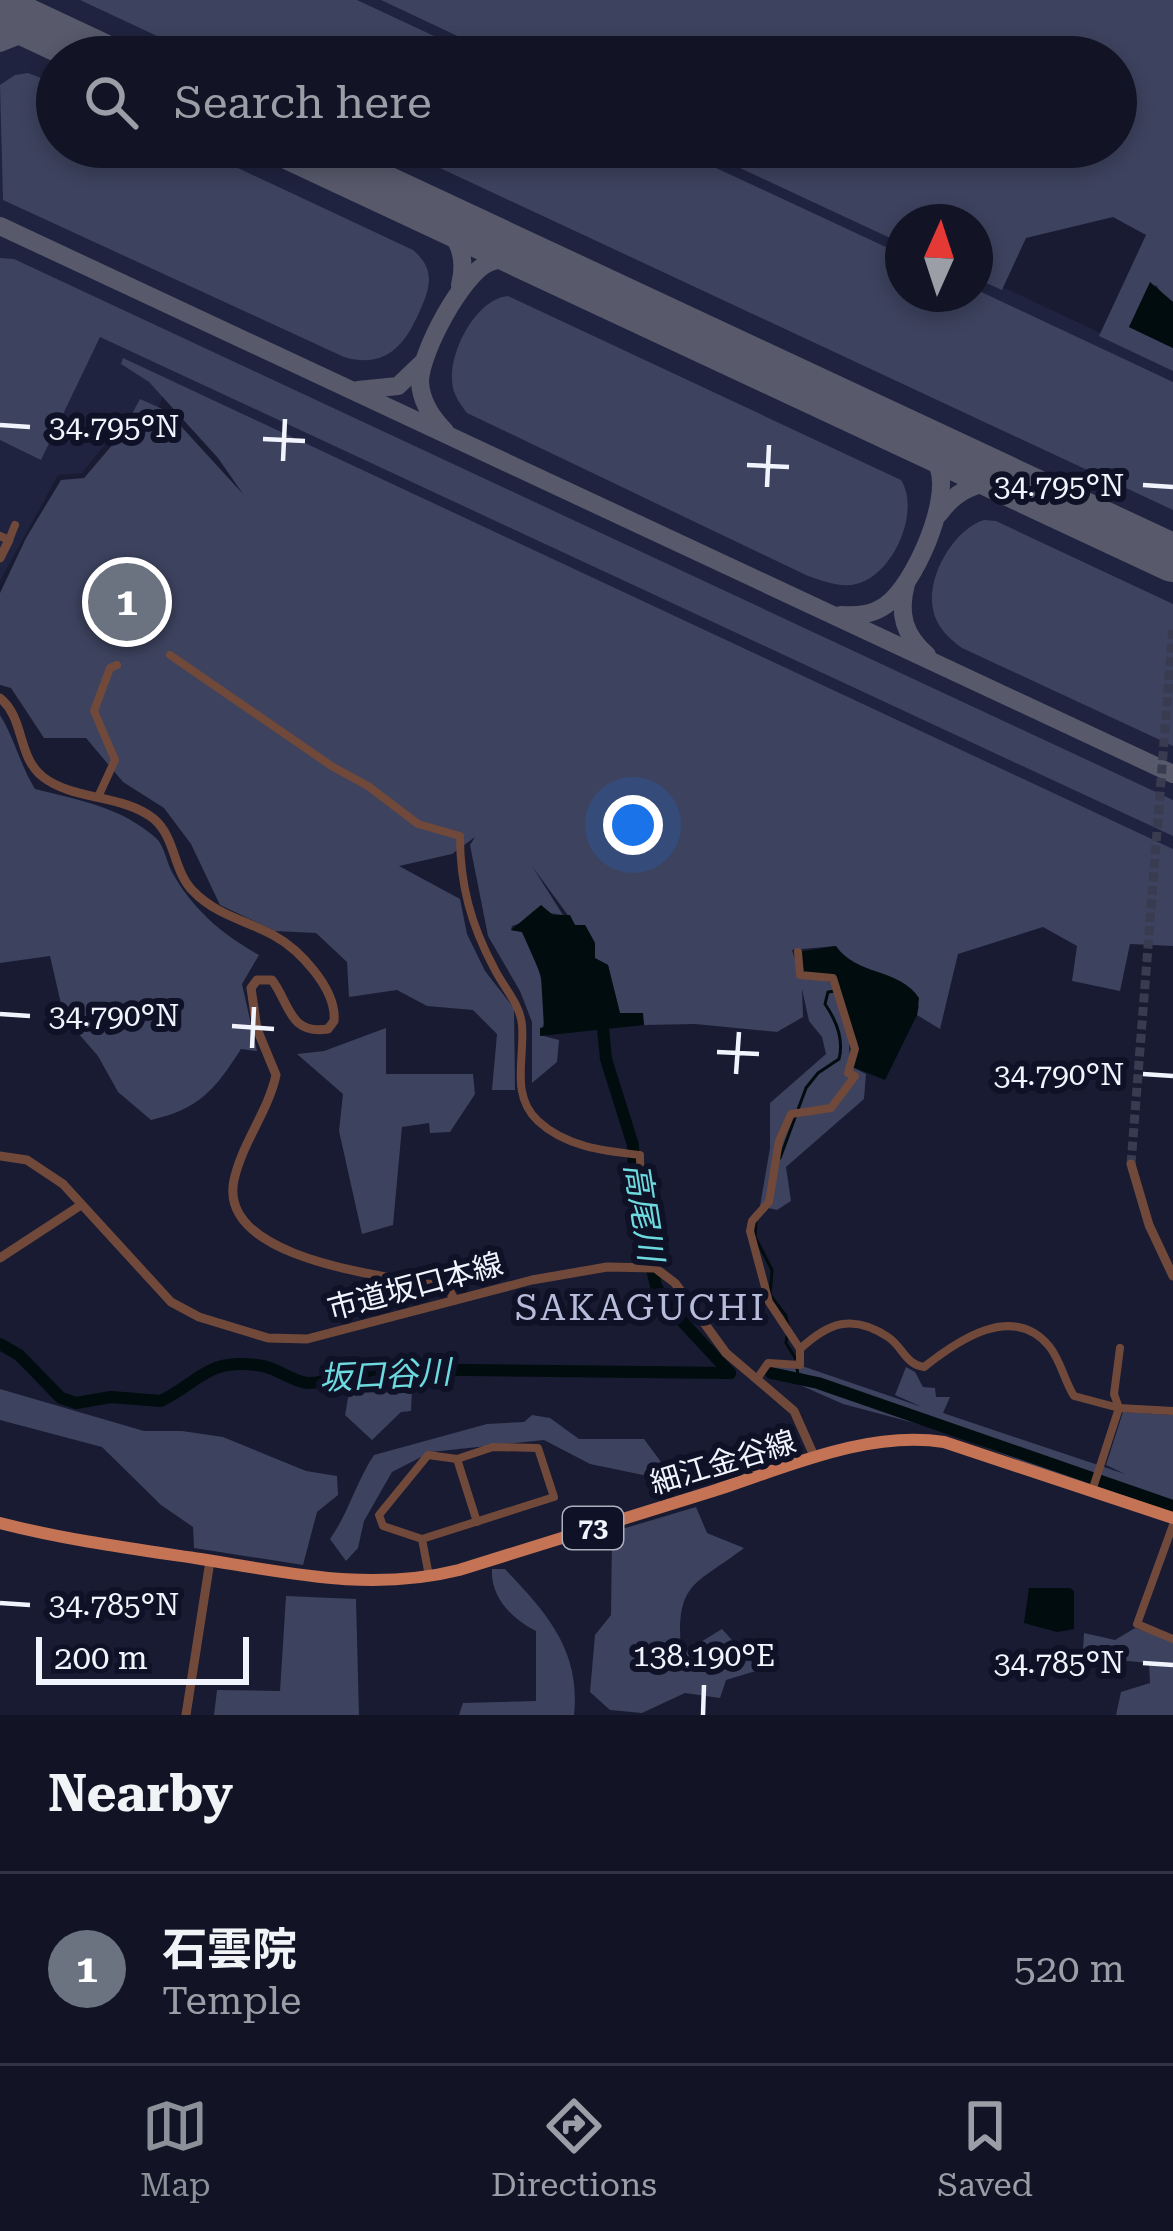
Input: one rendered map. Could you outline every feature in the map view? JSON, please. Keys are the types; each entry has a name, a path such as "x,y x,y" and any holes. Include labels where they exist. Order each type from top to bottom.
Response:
{"main road":[{"name":"細江金谷線","path":"0,1523 51,1536 328,1580 429,1577 893,1439 922,1439 1093,1488 1173,1521"}],"street":[{"path":"0,558 15,524"},
{"path":"170,655 418,824 460,836 463,892 522,1022 521,1094 526,1108 563,1139 640,1155 640,1186 655,1268 675,1282 726,1353 794,1411 815,1459"},
{"path":"98,797 115,760 94,711 110,668 117,665"},
{"path":"0,698 11,709 35,770 51,782 154,819 168,838 190,889 216,910 285,943 323,984 335,1005 328,1029 305,1029 289,1016 272,980 261,978 251,988 257,1029 276,1075 234,1180 234,1204 241,1218 262,1236 327,1266 439,1286 454,1299"},
{"path":"798,952 800,975 833,979 856,1049 848,1073 855,1076 831,1108 791,1114 779,1141 769,1202 752,1221 750,1231 766,1293 800,1349"},
{"name":"市道坂口本線","path":"0,1156 46,1169 171,1302 199,1317 268,1338 308,1339 532,1280 631,1265 655,1268"},
{"path":"1131,1164 1149,1225 1173,1276"},
{"path":"0,1258 81,1205"},
{"path":"758,1379 768,1363 796,1365 800,1349 825,1327 852,1323 889,1337 911,1363 924,1367 985,1328 1020,1328 1049,1346 1074,1396 1119,1408 1173,1411"},
{"path":"1093,1488 1119,1408 1114,1394 1120,1348"},
{"path":"494,1447 538,1448 554,1497 477,1522 422,1539 383,1526 379,1515 428,1455 457,1459 494,1447"},
{"path":"457,1459 477,1522"},
{"path":"1173,1521 1137,1624 1173,1640"},
{"path":"422,1539 429,1577"},
{"path":"186,1715 210,1561"}],"shaded area":[{"path":"0,0 392,0 469,36 36,36 36,168 750,168 885,232 885,312 993,312 993,282 1173,367 1173,871 163,396 140,449 107,442 82,473 58,475 0,581"},
{"path":"80,0 357,0 434,36 157,36"},
{"path":"381,0 1173,0 1173,302 1156,285 1129,327 1173,348 1173,371 1099,336 1146,235 1113,217 1026,238 1002,290 993,286 993,204 885,204 885,236 740,168 1137,168 1137,36 457,36"},
{"path":"15,75 36,76 36,168 238,168 413,250 426,266 429,282 411,329 389,354 369,360 344,357 3,200 0,85"},
{"path":"440,168 716,168 885,247 885,312 993,312 993,297 1173,382 1173,510"},
{"path":"0,258 14,259 1173,800 1173,836 100,337 41,460 0,440"},
{"path":"1150,282 1173,302 1173,348 1129,327"},
{"path":"508,296 901,480 908,508 892,556 869,579 856,584 838,585 808,576 467,413 453,388 459,346 484,307"},
{"path":"123,358 1173,849 1173,946 1130,944 1120,991 1072,981 1077,946 1043,927 958,954 940,1029 917,1015 919,1006 899,983 857,964 835,946 792,950 800,975 835,983 848,1019 850,1066 866,1074 864,1099 786,1167 791,1201 777,1210 760,1206 770,1148 770,1103 826,1054 822,1037 809,1021 802,989 803,1017 777,1032 695,1024 644,1025 642,1013 620,1014 608,965 594,958 595,943 585,925 575,925 532,866 563,915 549,913 511,930 522,932 542,982 545,1010 540,1035 559,1040 557,1062 532,1083 532,1022 488,936 470,845 475,837 452,854 399,866 460,899 467,934 485,971 514,1008 515,1090 492,1090 497,1034 473,1010 427,1006 397,990 349,997 347,962 316,933 275,931 220,905 191,844 164,808 123,782 86,738 44,738 11,688 0,685 0,593 26,538 61,480 84,478 120,436 140,399 167,411 243,494 218,458 149,382 121,364"},
{"path":"984,520 996,521 1173,604 1173,746 962,648 943,631 933,609 938,569 962,533"},
{"path":"0,715 35,789 99,806 143,827 159,842 172,872 199,909 259,955 242,984 257,1051 241,1049 214,1087 182,1110 151,1120 118,1092 98,1056 64,1017 50,956 0,963"},
{"path":"541,905 553,915 570,915 575,925 585,925 595,943 595,958 608,965 620,1013 643,1013 644,1025 540,1036 544,1027 541,975 522,932 511,930"},
{"path":"836,946 855,963 901,981 919,998 917,1015 885,1080 850,1066 855,1049 833,979 800,975 798,952"},
{"path":"386,1028 386,1074 473,1074 475,1094 450,1132 430,1133 429,1123 402,1127 393,1225 362,1234 339,1131 343,1094 297,1054 324,1051"},
{"path":"774,1366 805,1367 922,1407 895,1395 906,1367 915,1372 923,1387 935,1388 936,1397 950,1397 943,1413 1125,1474 1106,1465 1123,1412 1173,1415 1173,1512 1075,1482 937,1429 843,1404 775,1374"},
{"path":"350,1387 412,1387 411,1411 401,1412 372,1440 345,1415"},
{"path":"0,1389 144,1431 223,1437 306,1471 337,1476 338,1495 317,1512 303,1565 194,1548 193,1527 161,1505 102,1447 0,1420"},
{"path":"532,1415 550,1418 579,1439 644,1439 664,1466 648,1476 590,1464 544,1440 431,1452 392,1472 364,1521 358,1548 346,1561 330,1539 374,1455 487,1424 524,1422"},
{"path":"696,1507 707,1533 744,1548 700,1579 685,1599 681,1654 722,1629 759,1670 726,1680 720,1698 685,1693 642,1713 610,1710 590,1692 595,1635 611,1615 612,1532"},
{"path":"492,1569 505,1569 558,1634 572,1671 574,1715 459,1715 463,1703 536,1701 536,1631 505,1606 495,1589"},
{"path":"1029,1588 1074,1591 1074,1629 1057,1632 1024,1623"},
{"path":"286,1596 356,1599 359,1715 214,1715 217,1690 280,1691"},
{"path":"1135,1628 1173,1641 1173,1715 1116,1715 1121,1692 1150,1683 1149,1663 1096,1658 1083,1650 1084,1633 1115,1640"}],"waterway":[{"path":"780,1158 806,1088 839,1059 838,1030 825,1004 828,992 836,991"},
{"name":"高尾川","path":"603,1028 606,1059 633,1145 634,1193 656,1286 667,1305 730,1373"},
{"path":"756,1220 755,1237 772,1270 770,1295 788,1326"},
{"path":"787,1336 796,1359"},
{"name":"坂口谷川","path":"0,1344 19,1355 61,1398 76,1403 111,1397 161,1401 207,1372 245,1364 307,1383 381,1369 730,1373"},
{"name":"坂口谷川","path":"797,1369 798,1374 852,1394"},
{"name":"坂口谷川","path":"771,1373 818,1383 1173,1506"}],"taxiway":[{"path":"0,43 25,33 41,36"},
{"path":"425,209 456,241 462,261 460,285"},
{"path":"0,226 1173,774"},
{"path":"445,431 428,409 420,382 444,316 466,283 488,263 509,258 543,264"},
{"path":"358,390 398,386 422,363"},
{"path":"841,615 864,614 886,605 908,580 927,542 939,502 939,469 908,434"},
{"path":"939,514 974,486 1019,486"},
{"path":"906,584 905,623 927,655"}],"runway":[{"path":"0,10 55,36"},
{"path":"338,168 1173,558"}],"tunnel":[{"path":"1131,1164 1173,627"}],"place":[{"name":"石雲院","path":"127,602"}],"district":[{"name":"SAKAGUCHI","path":"641,1308"}]}
